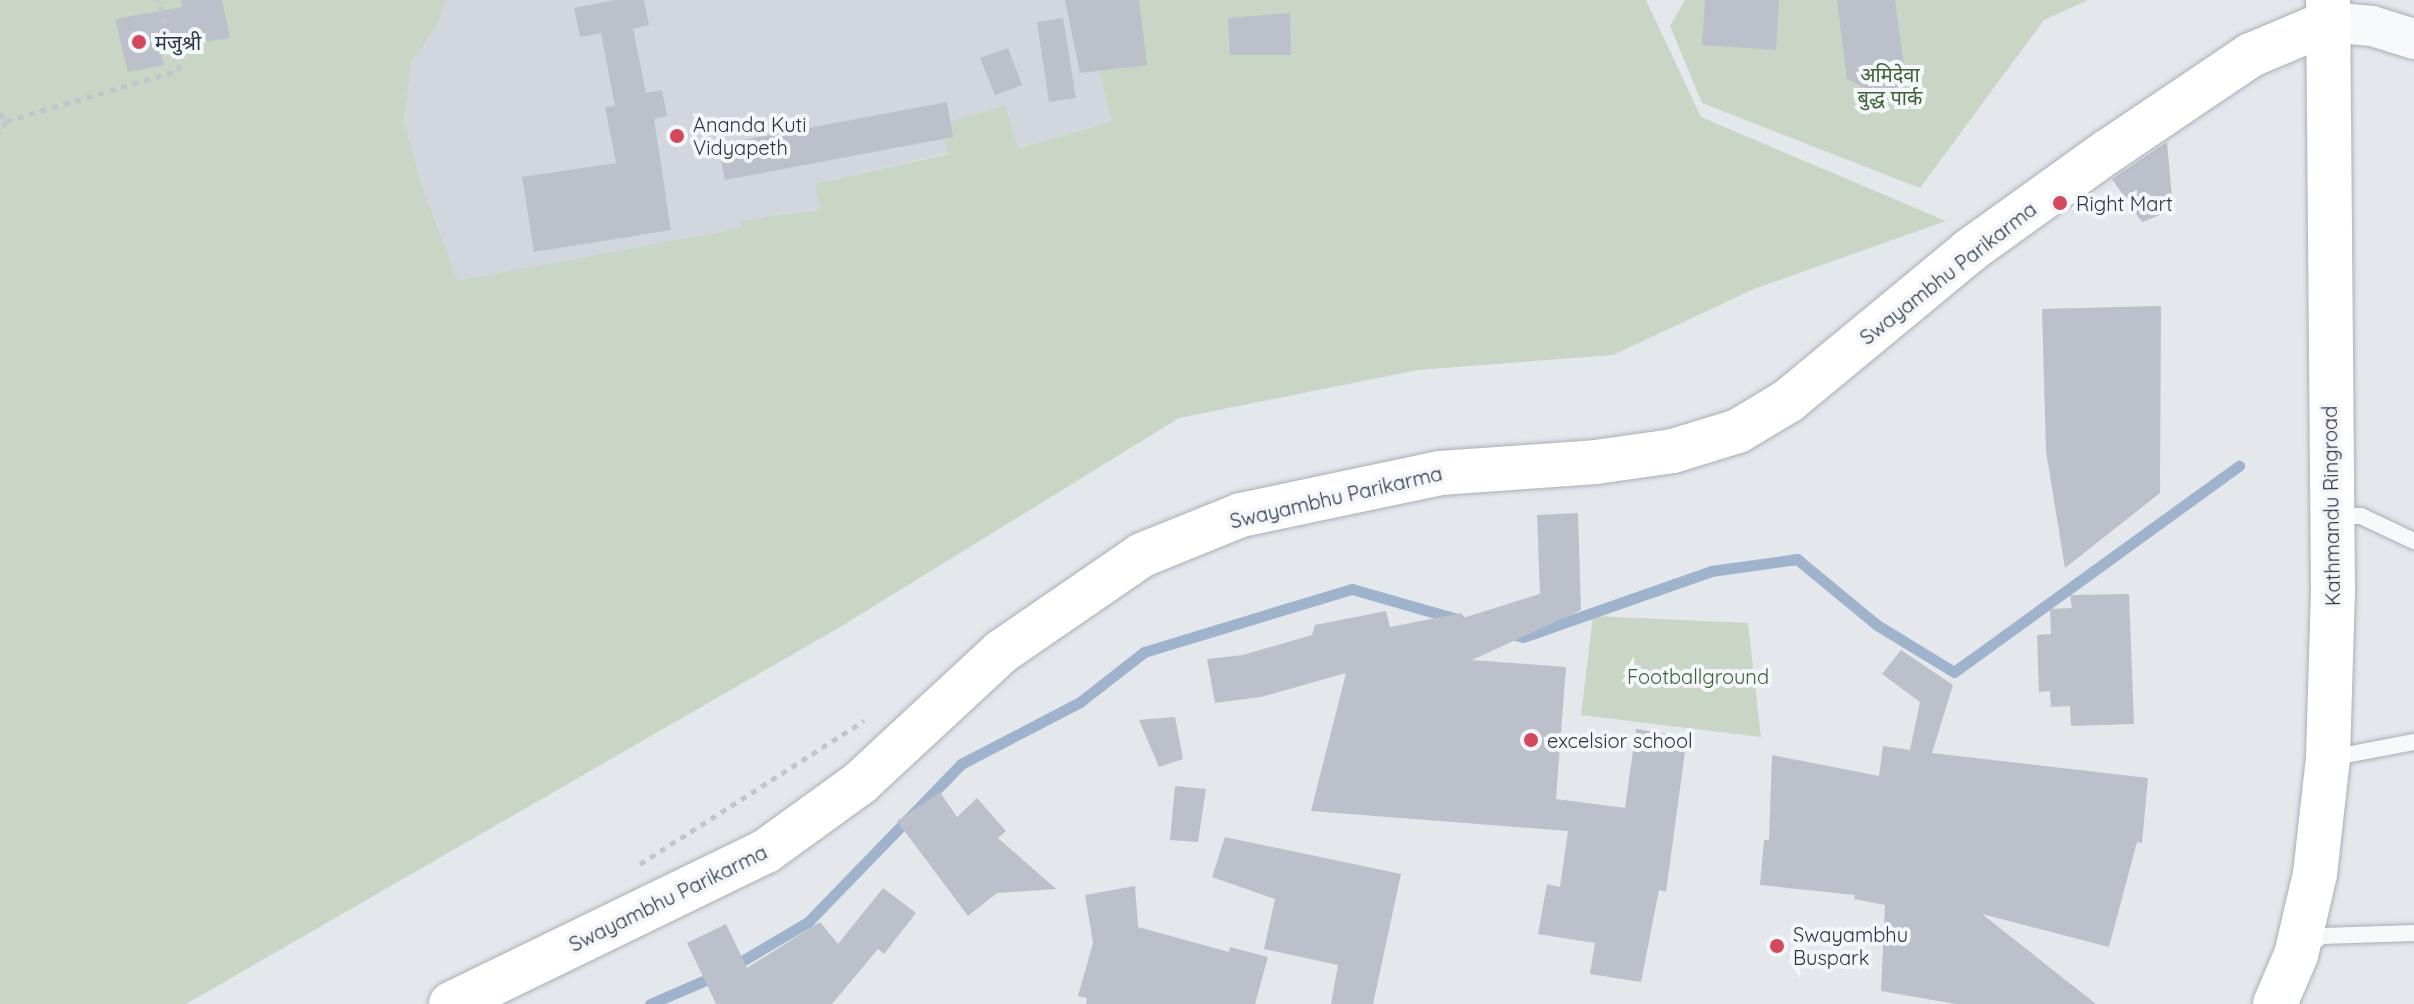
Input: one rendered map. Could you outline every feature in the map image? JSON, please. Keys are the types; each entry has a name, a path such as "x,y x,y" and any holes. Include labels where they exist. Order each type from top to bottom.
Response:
{"main road":[{"name":"Kathmandu Ringroad","path":"2275,1004 2296,955 2315,874 2328,758 2331,516 2329,11"},
{"name":"Swayambhu Parikarma","path":"451,1004 766,851 860,783 1001,652 1142,555 1241,515 1440,473 1596,462 1673,451 1738,431 1788,401 1969,251 2107,152 2251,55 2329,11"}],"street":[{"path":"2329,11 2414,39"}],"lane":[{"path":"2331,516 2361,516 2414,541"},
{"path":"2328,758 2414,742"},
{"path":"2296,955 2322,936 2414,933"}],"path":[{"path":"0,132 6,121 180,70 158,0"},
{"path":"0,113 6,121"}],"shaded area":[{"name":"Ananda Kuti Vidyapeth","path":"447,0 1083,0 1111,122 1017,148 1005,106 948,153 816,184 820,210 744,220 740,228 458,282 423,189 404,120 412,60 435,29"}],"green space":[{"path":"0,0 447,0 435,29 412,60 404,120 423,189 458,281 740,228 743,220 820,210 815,184 948,154 942,124 1005,105 1018,148 1111,122 1083,0 1646,0 1701,117 1946,221 1754,289 1613,355 1418,370 1179,418 840,627 186,1004 0,1004"},
{"name":"अमिदेवा बुद्ध पार्क","path":"1685,0 2088,0 2044,20 1920,188 1702,103 1670,26"},
{"name":"Footballground","path":"1593,616 1748,623 1761,737 1581,715"}],"building":[{"path":"181,0 222,0 230,38 160,49 164,65 128,72 115,19 182,7"},
{"path":"615,0 644,0 649,25 633,29 646,93 662,90 667,116 654,119 671,230 534,252 522,177 616,163 605,107 615,106 601,33 580,37 574,8"},
{"path":"1065,0 1139,0 1147,65 1080,73"},
{"path":"1705,0 1779,0 1776,50 1702,45"},
{"path":"1837,0 1895,0 1905,74 1888,101 1847,79"},
{"path":"1290,13 1291,55 1230,55 1228,18"},
{"path":"1063,18 1076,98 1049,102 1037,22"},
{"path":"1008,48 1022,85 995,95 980,58"},
{"path":"947,102 953,137 725,180 718,145"},
{"path":"2167,142 2173,210 2142,222 2112,179"},
{"path":"2161,306 2160,493 2065,568 2046,451 2042,309"},
{"path":"1578,513 1581,610 1472,660 1566,667 1556,799 1625,808 1636,729 1687,737 1666,892 1659,890 1641,982 1590,974 1595,943 1538,934 1547,884 1560,887 1568,831 1311,811 1346,673 1261,697 1215,703 1207,659 1243,655 1312,635 1315,625 1386,611 1390,627 1462,613 1463,618 1540,594 1537,515"},
{"path":"2129,594 2134,724 2071,726 2070,706 2051,707 2050,691 2039,692 2037,635 2051,634 2050,609 2072,608 2070,595"},
{"path":"1901,650 1953,685 1932,753 2148,778 2142,843 2137,842 2109,947 1982,914 2096,1004 1956,1004 1881,991 1885,905 1854,899 1855,895 1760,885 1764,840 1769,840 1772,755 1879,776 1883,746 1910,750 1920,702 1882,674"},
{"path":"1175,717 1183,759 1159,767 1139,720"},
{"path":"1175,786 1206,789 1198,842 1170,840"},
{"path":"940,792 957,817 977,798 1006,831 998,838 1056,889 997,893 968,916 897,821"},
{"path":"1225,837 1401,874 1373,1004 1331,1004 1338,965 1264,949 1275,899 1212,877"},
{"path":"1135,886 1138,927 1229,952 1230,947 1268,957 1255,1004 1086,1004 1087,998 1078,996 1093,943 1085,895"},
{"path":"883,888 916,913 884,954 878,949 832,1004 716,1004 687,943 726,924 747,968 820,922 838,944"}],"waterway":[{"path":"1507,633 1523,637 1711,571 1797,559 1877,625 1954,672 2239,466"},
{"path":"730,968 808,922 961,764 1080,702 1144,652 1352,589 1460,620"},
{"path":"650,1004 715,976"}],"place":[{"name":"मंजुश्री","path":"139,42"},
{"name":"Ananda Kuti Vidyapeth","path":"677,136"},
{"name":"Right Mart","path":"2060,203"},
{"name":"excelsior school","path":"1531,740"},
{"name":"Swayambhu Buspark","path":"1777,946"}]}
